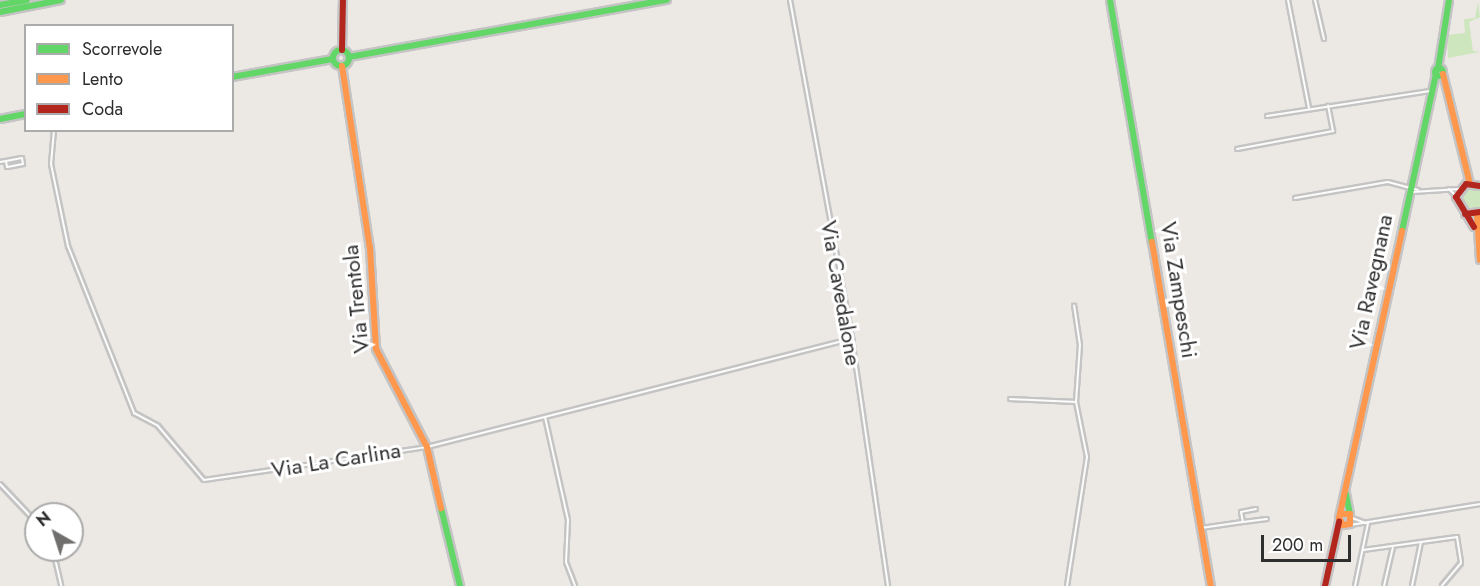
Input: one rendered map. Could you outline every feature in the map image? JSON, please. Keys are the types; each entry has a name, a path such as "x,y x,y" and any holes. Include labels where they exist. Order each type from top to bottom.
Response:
{"main road":[{"path":"0,5 27,0"},
{"path":"0,12 62,0"},
{"path":"343,0 342,50 349,57"},
{"path":"332,59 342,66 349,57 667,0"},
{"name":"Via Zampeschi","path":"1110,0 1211,586"},
{"name":"Via Ravegnana","path":"1325,586 1336,533 1343,522 1346,492 1430,91 1440,74 1440,52 1449,0"},
{"path":"234,77 332,59 342,50"},
{"name":"Via Trentola","path":"342,66 369,248 376,349 427,447 460,586"},
{"path":"1440,74 1464,175 1461,188 1456,196 1474,227 1480,260"},
{"path":"0,119 24,114"},
{"path":"1464,175 1476,184"},
{"path":"1461,188 1476,184"},
{"path":"1465,214 1479,213 1474,227"},
{"name":"Via Ravegnana","path":"1346,492 1351,516"},
{"path":"1343,522 1351,516"},
{"path":"1343,522 1351,516"}],"street":[{"name":"Via Cavedalone","path":"790,0 852,339 888,586"},
{"path":"1288,0 1309,108"},
{"path":"1315,0 1323,39"},
{"path":"1267,116 1430,91"},
{"path":"1237,148 1333,131 1328,105"},
{"name":"Via La Carlina","path":"54,132 51,164 68,246 134,413 158,426 197,477 427,447 852,339"},
{"path":"0,162 22,158 23,164 7,167 6,161"},
{"path":"1295,198 1388,182 1410,185 1418,190"},
{"path":"1408,193 1418,190 1461,188"},
{"path":"1449,189 1456,196"},
{"path":"1066,586 1068,554 1086,481 1076,402 1080,345 1074,305"},
{"path":"1010,399 1076,402"},
{"path":"545,417 568,520 566,562 575,586"},
{"path":"0,484 24,509"},
{"path":"1343,522 1367,523 1480,504"},
{"path":"1243,522 1241,512 1256,509"},
{"path":"1351,516 1367,523"},
{"path":"1201,528 1267,519"},
{"path":"1355,586 1367,523"},
{"path":"1363,550 1393,548 1457,537 1461,563 1442,586"},
{"path":"1412,586 1421,542"},
{"path":"1384,586 1393,548"},
{"path":"56,562 61,586"}],"green space":[{"path":"1478,2 1480,17 1469,22 1473,51 1480,52 1448,58 1447,35 1465,33 1464,19 1475,18"},
{"path":"1471,187 1479,191 1481,204 1479,207 1471,211 1463,207 1459,199 1463,191"}],"traffic: fast":[{"path":"0,5 27,0"},
{"path":"0,12 61,0"},
{"path":"349,57 667,0"},
{"path":"1110,0 1152,242"},
{"path":"1438,69 1449,0"},
{"path":"338,50 344,50 349,58 347,64 338,66 333,61 333,55 338,50"},
{"path":"234,77 332,59"},
{"path":"1439,68 1443,72 1439,76 1435,72 1439,68"},
{"path":"1402,231 1436,74"},
{"path":"0,119 24,114"},
{"path":"1346,494 1350,514"},
{"path":"441,508 460,586"}],"traffic: slow":[{"path":"342,66 370,248 376,349 427,447 441,508"},
{"path":"1443,74 1470,184"},
{"path":"1477,214 1480,260"},
{"path":"1341,514 1350,514 1350,524 1343,525 1339,518 1402,231"},
{"path":"1152,242 1211,586"}],"traffic: jam":[{"path":"342,50 343,0"},
{"path":"1474,227 1456,197 1466,184 1480,186"},
{"path":"1465,214 1480,212"},
{"path":"1325,586 1339,522"}]}
